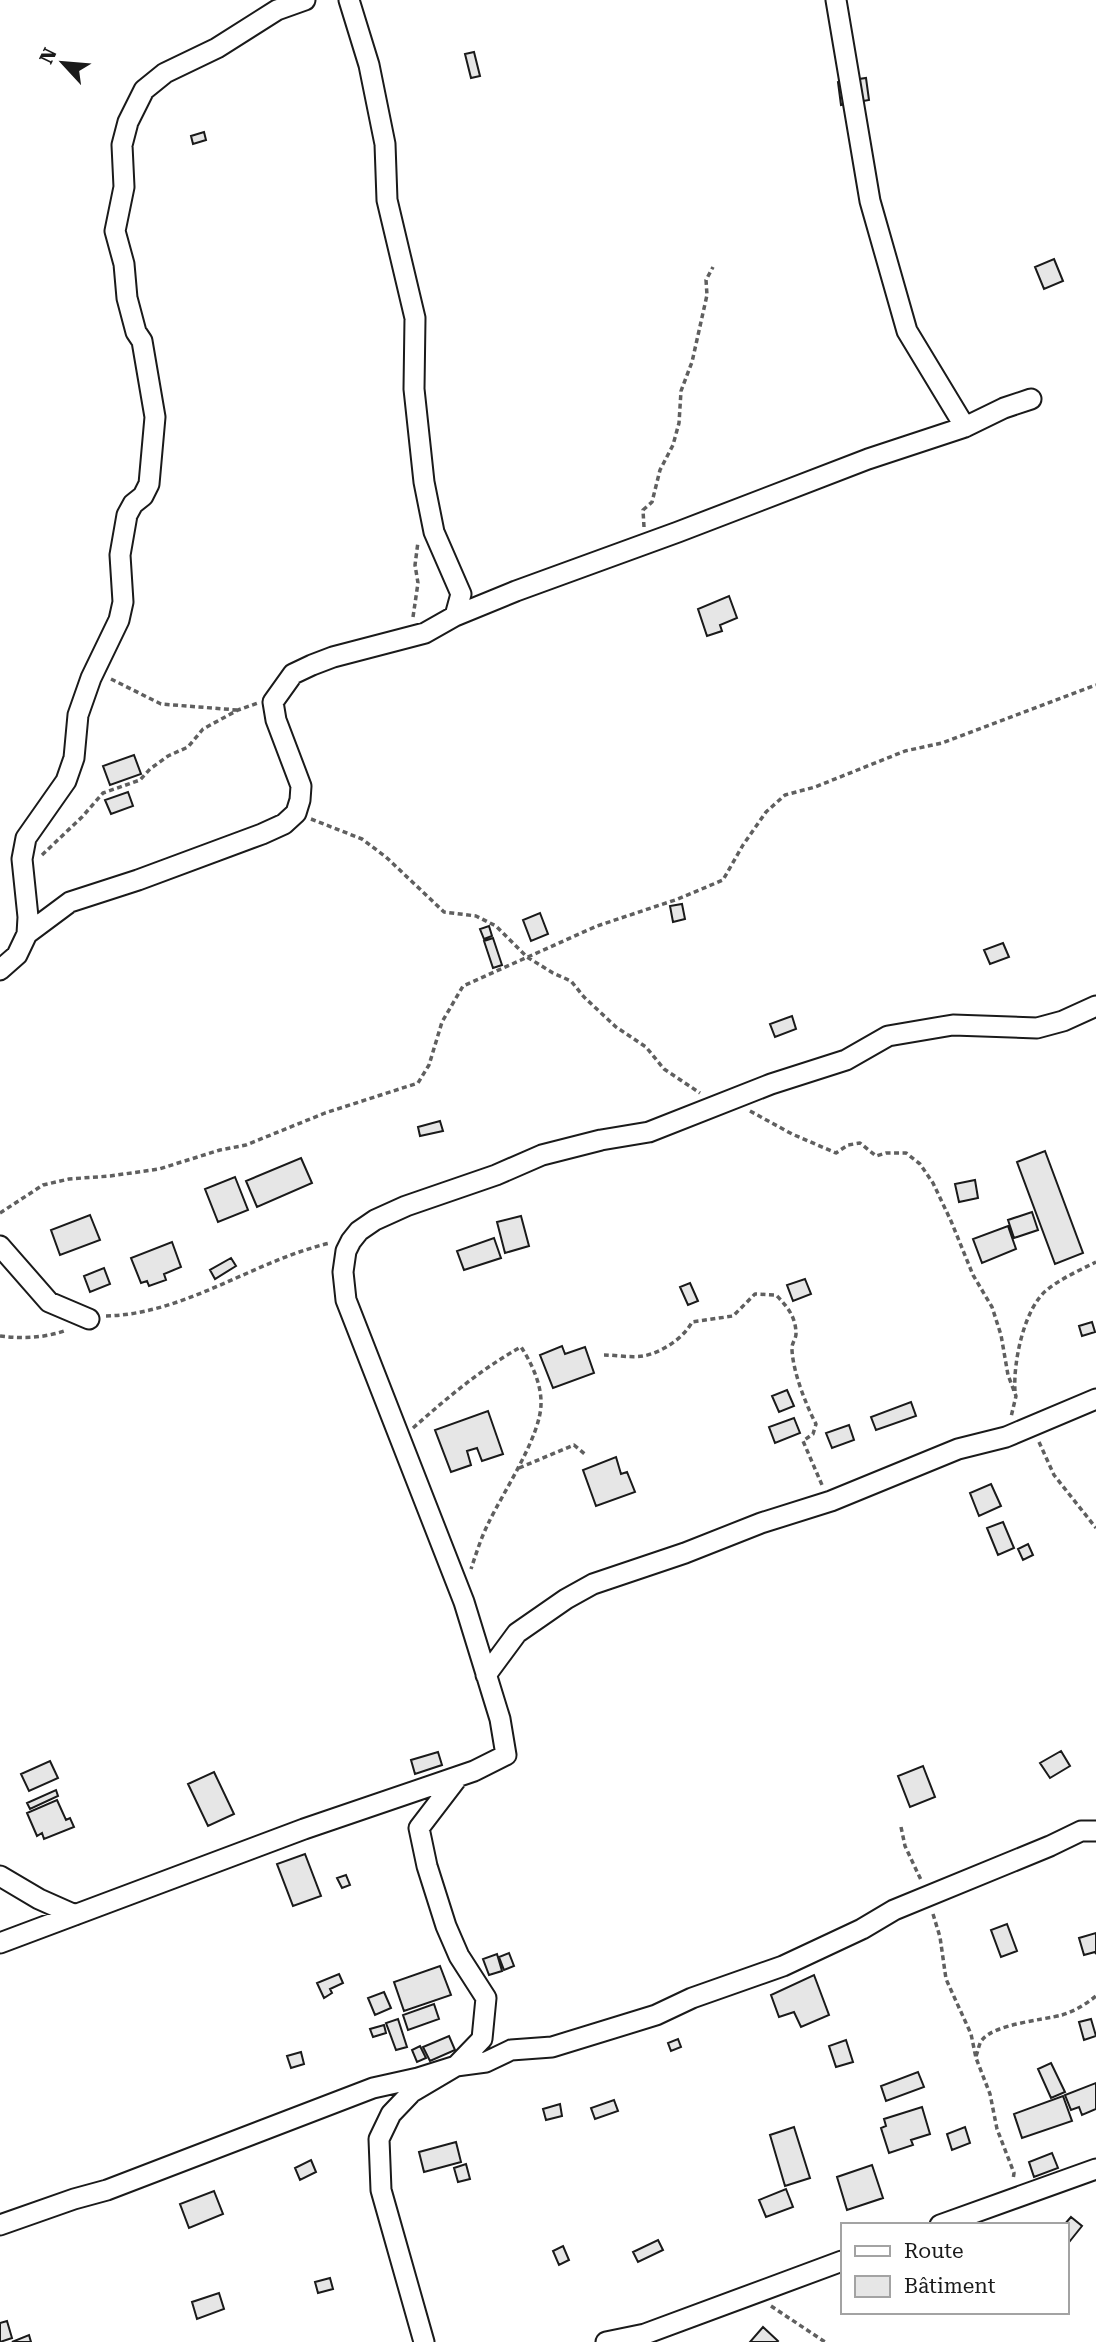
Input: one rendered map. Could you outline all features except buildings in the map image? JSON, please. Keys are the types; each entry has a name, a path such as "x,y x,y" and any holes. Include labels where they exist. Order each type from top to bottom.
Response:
{"street":[{"path":"0,970 17,955 27,934 28,917 22,859 26,838 66,781 74,758 78,715 91,678 119,620 123,602 120,555 127,515 149,484 155,416 142,341 136,332 127,298 124,264 115,231 124,187 122,145 128,122 144,90 165,73 217,48 277,10 304,0"},
{"path":"349,0 369,65 385,144 387,200 415,318 414,389 424,482 435,532 461,594 456,616"},
{"path":"836,0 870,201 907,331 965,427"},
{"path":"27,934 70,902 262,834 284,824 296,813 301,786 276,720 274,702 293,674 333,657 425,633 456,616 868,459 965,427 1004,408 1031,399"},
{"path":"0,1944 304,1829 458,1777 506,1755 500,1719 464,1602 345,1300 343,1272 346,1251 359,1231 375,1220 406,1206 496,1175 541,1155 601,1140 649,1132 771,1084 846,1060 888,1035 953,1025 1037,1028 1063,1021 1096,1006"},
{"path":"0,1246 49,1302 89,1319"},
{"path":"486,1675 517,1633 593,1584 685,1553 761,1522 831,1501 958,1449 1034,1427 1096,1399"},
{"path":"424,2342 381,2190 379,2139 391,2114 412,2092 456,2066 482,2039 486,1998 460,1956 446,1926 427,1866 419,1828 458,1777"},
{"path":"0,2225 107,2190 373,2088 456,2066 486,2062 511,2050 552,2047 656,2015 692,1998 783,1966 927,1896 1081,1831 1096,1831"},
{"path":"0,1876 38,1899 75,1915"},
{"path":"946,2223 1096,2168"},
{"path":"606,2342 640,2338 841,2261"}],"path":[{"path":"638,546 645,524 643,510 652,502 660,470 673,445 679,423 681,391 692,362 707,295 706,280 713,267"},
{"path":"410,637 418,583 416,548 429,506"},
{"path":"100,663 111,680 161,704 238,710"},
{"path":"0,1213 43,1185 69,1179 159,1169 246,1145 325,1114 418,1083 429,1065 442,1023 463,986 597,926 678,899 723,880 766,812 785,795 905,751 942,743 1096,685"},
{"path":"24,874 103,793 141,780 150,769 188,747 203,729 238,710 260,702 274,702"},
{"path":"0,1336 14,1338 52,1335 80,1321 155,1310 205,1292 299,1251 351,1241"},
{"path":"1016,1396 1014,1374 1030,1312 1046,1290 1096,1262"},
{"path":"604,1355 644,1356 675,1341 688,1330 692,1322 733,1316 755,1294 776,1295 790,1308 796,1335 791,1347 794,1362 803,1393 817,1424 813,1434 803,1441 831,1501"},
{"path":"401,1440 449,1396 498,1360 521,1347 531,1363 541,1399 540,1418 517,1469 486,1526 464,1602"},
{"path":"1034,1427 1054,1475 1096,1528"},
{"path":"517,1469 574,1445 586,1455"},
{"path":"901,1827 905,1846 918,1870 940,1937 946,1979 971,2034 976,2058 990,2094 997,2129 1014,2173 1012,2199"},
{"path":"976,2058 982,2040 996,2031 1063,2015 1096,1996"},
{"path":"752,2294 825,2342"}]}
